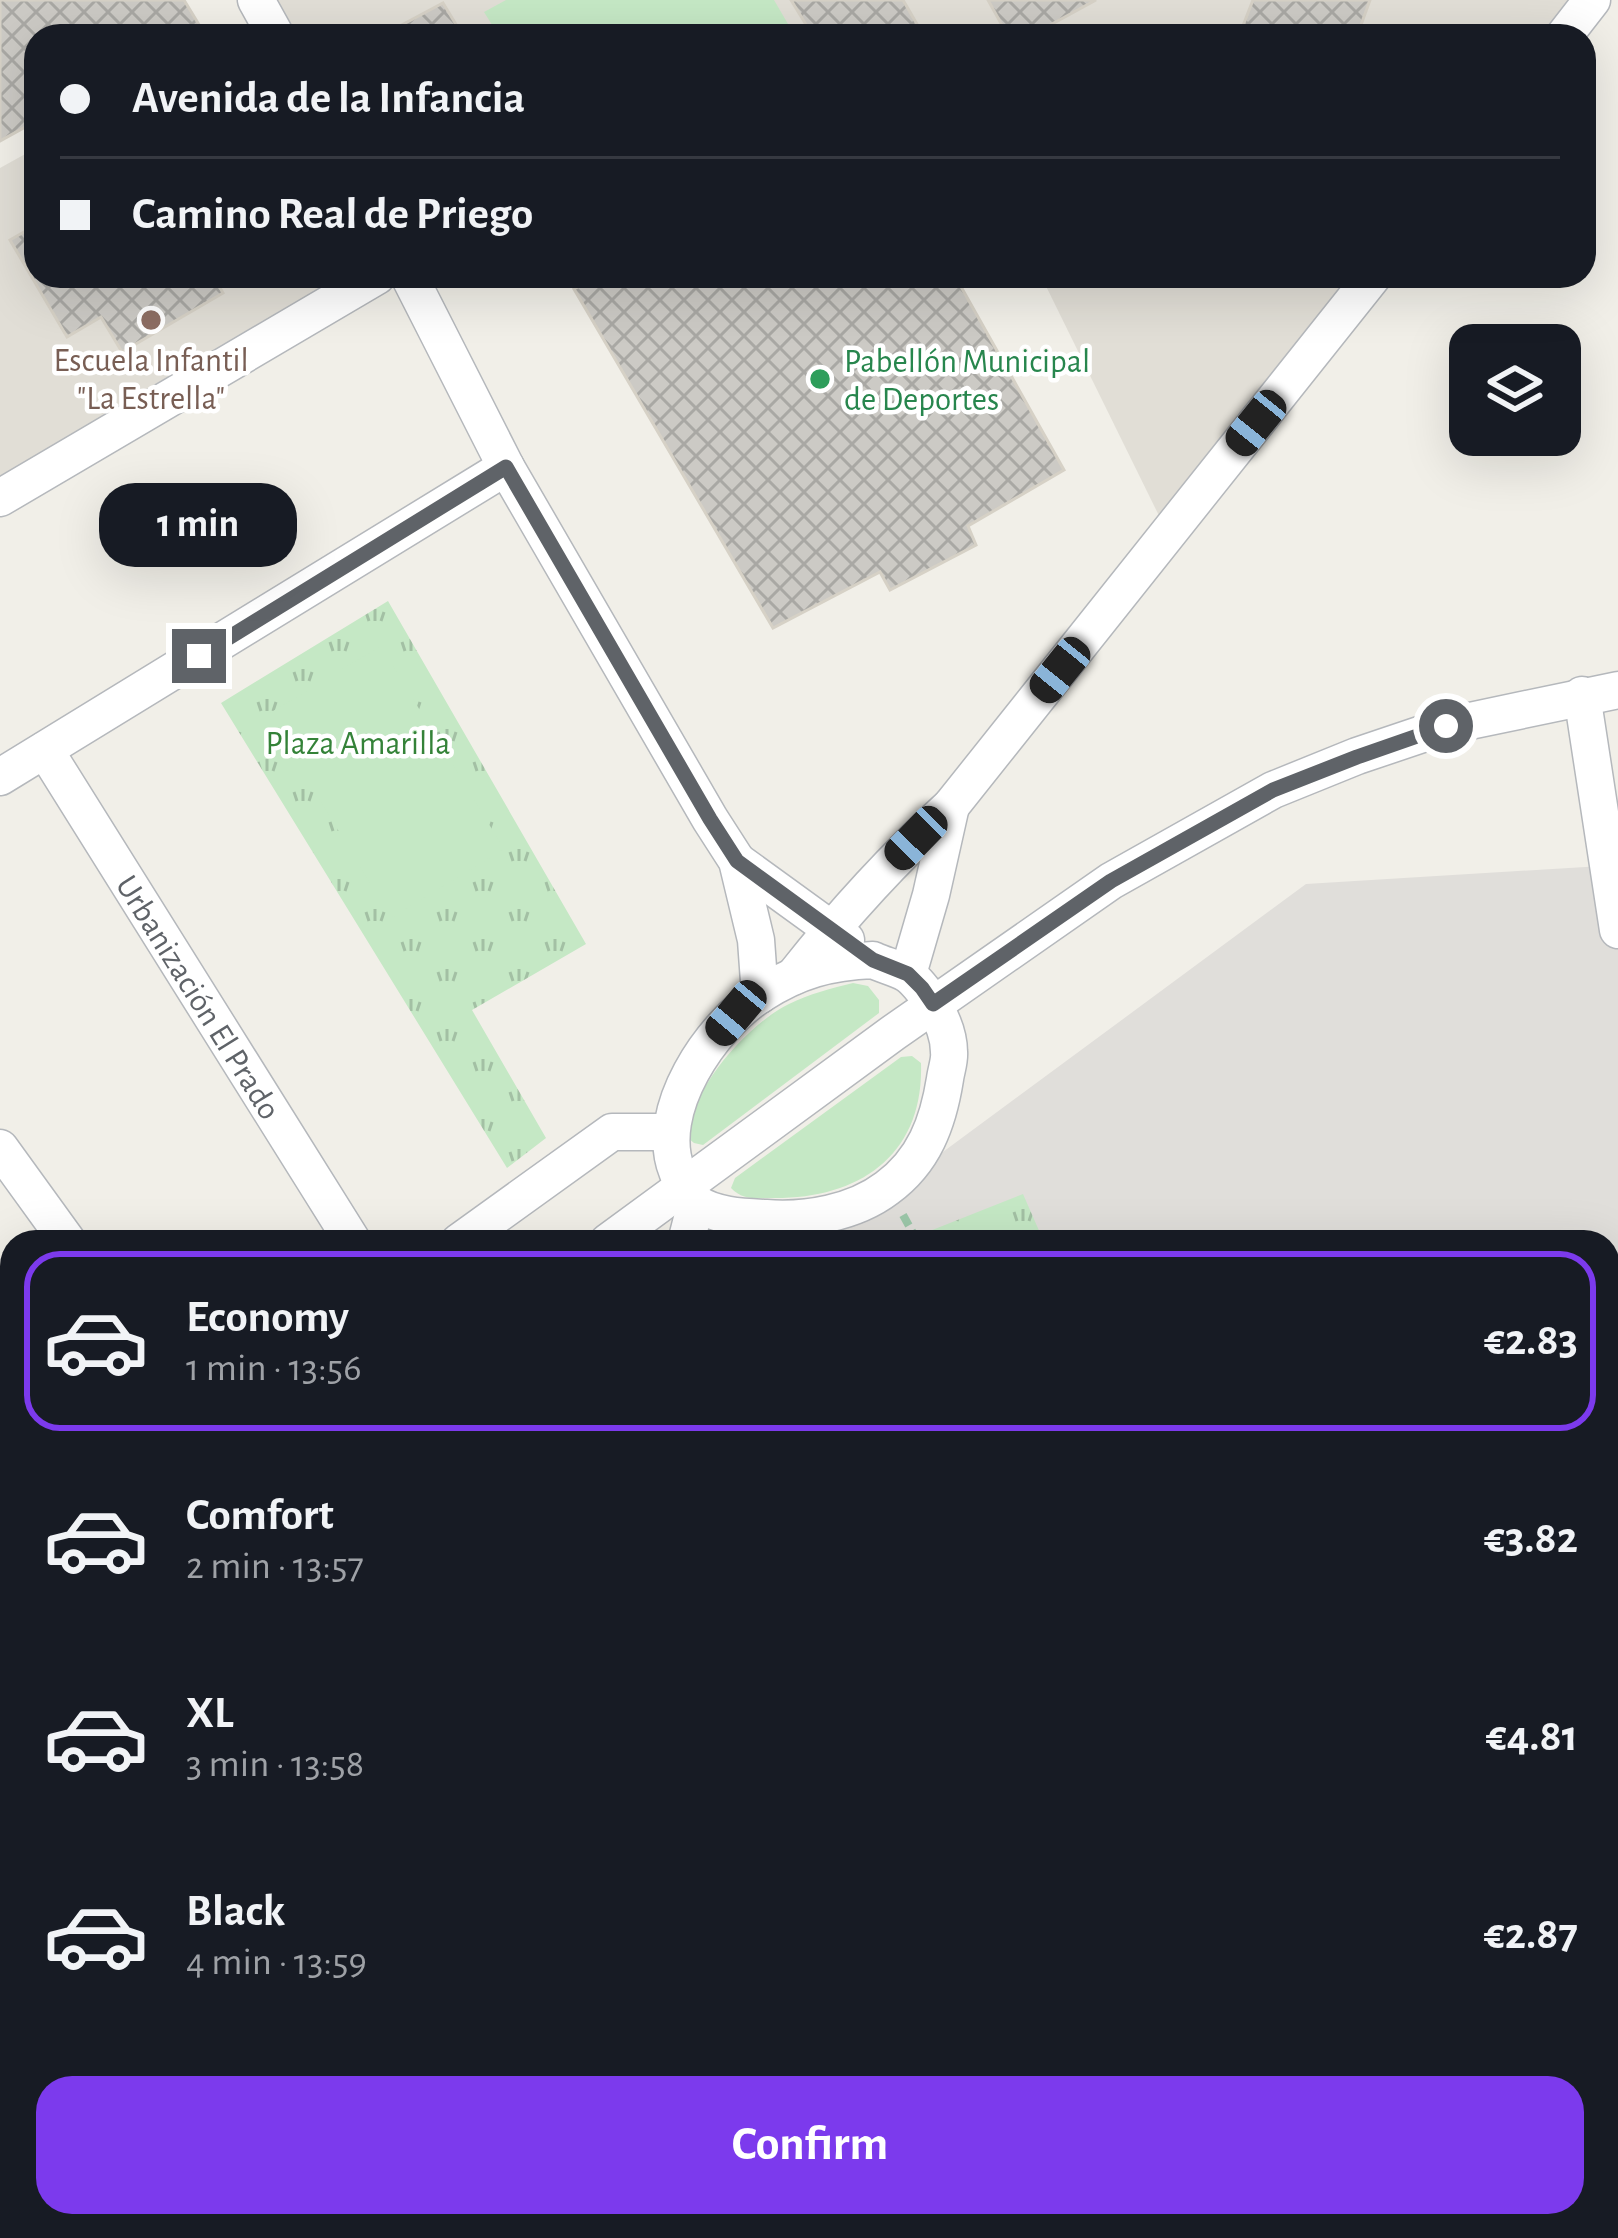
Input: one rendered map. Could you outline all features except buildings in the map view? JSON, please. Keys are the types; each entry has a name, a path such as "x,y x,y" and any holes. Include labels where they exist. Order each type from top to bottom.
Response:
{"street":[{"path":"1573,24 1592,0"},
{"path":"0,498 357,288"},
{"path":"415,288 506,467 737,861 757,940 760,995"},
{"path":"794,976 831,929 951,806 1363,288"},
{"path":"0,777 506,467"},
{"path":"629,1230 689,1195 933,1004 1111,881 1273,790 1446,726 1600,693 1618,931"},
{"name":"Urbanización El Prado","path":"45,750 345,1230"},
{"path":"908,974 951,806"},
{"path":"689,1195 727,1214 740,1230 863,1203 918,1160 936,1125 949,1051 933,1004 908,974 873,960 737,861"},
{"path":"687,1230 689,1195 671,1156 670,1132 676,1106 710,1043 736,1013 794,976 837,962 873,960"},
{"path":"476,1230 612,1132 670,1132"},
{"path":"0,1148 59,1230"}],"shaded area":[{"path":"256,0 1592,0 1573,24 260,24 267,20"},
{"name":"Escuela Infantil \"La Estrella\"","path":"24,155 24,288 357,288 0,498 0,168"},
{"path":"1047,288 1363,288 1168,534"},
{"path":"1618,865 1618,1230 837,1230 1306,884"}],"green space":[{"path":"506,0 774,0 788,24 492,24 484,12"},
{"name":"Plaza Amarilla","path":"388,601 586,944 472,1010 546,1138 507,1168 221,703"},
{"path":"381,646 504,849 391,918 268,714"},
{"path":"853,983 868,986 879,1000 879,1013 703,1145 688,1138 698,1100 710,1080 756,1027 797,1000"},
{"path":"912,1056 921,1063 919,1095 899,1146 881,1165 859,1180 806,1196 751,1198 731,1188 735,1178 901,1057"},
{"path":"1023,1194 1039,1230 932,1230"}],"place":[{"name":"Escuela Infantil \"La Estrella\"","path":"151,320"},
{"name":"Pabellón Municipal de Deportes","path":"820,379"}],"route":[{"path":"199,656 506,467 737,861 873,960 908,974 933,1004 1111,881 1273,790 1446,726"}]}
